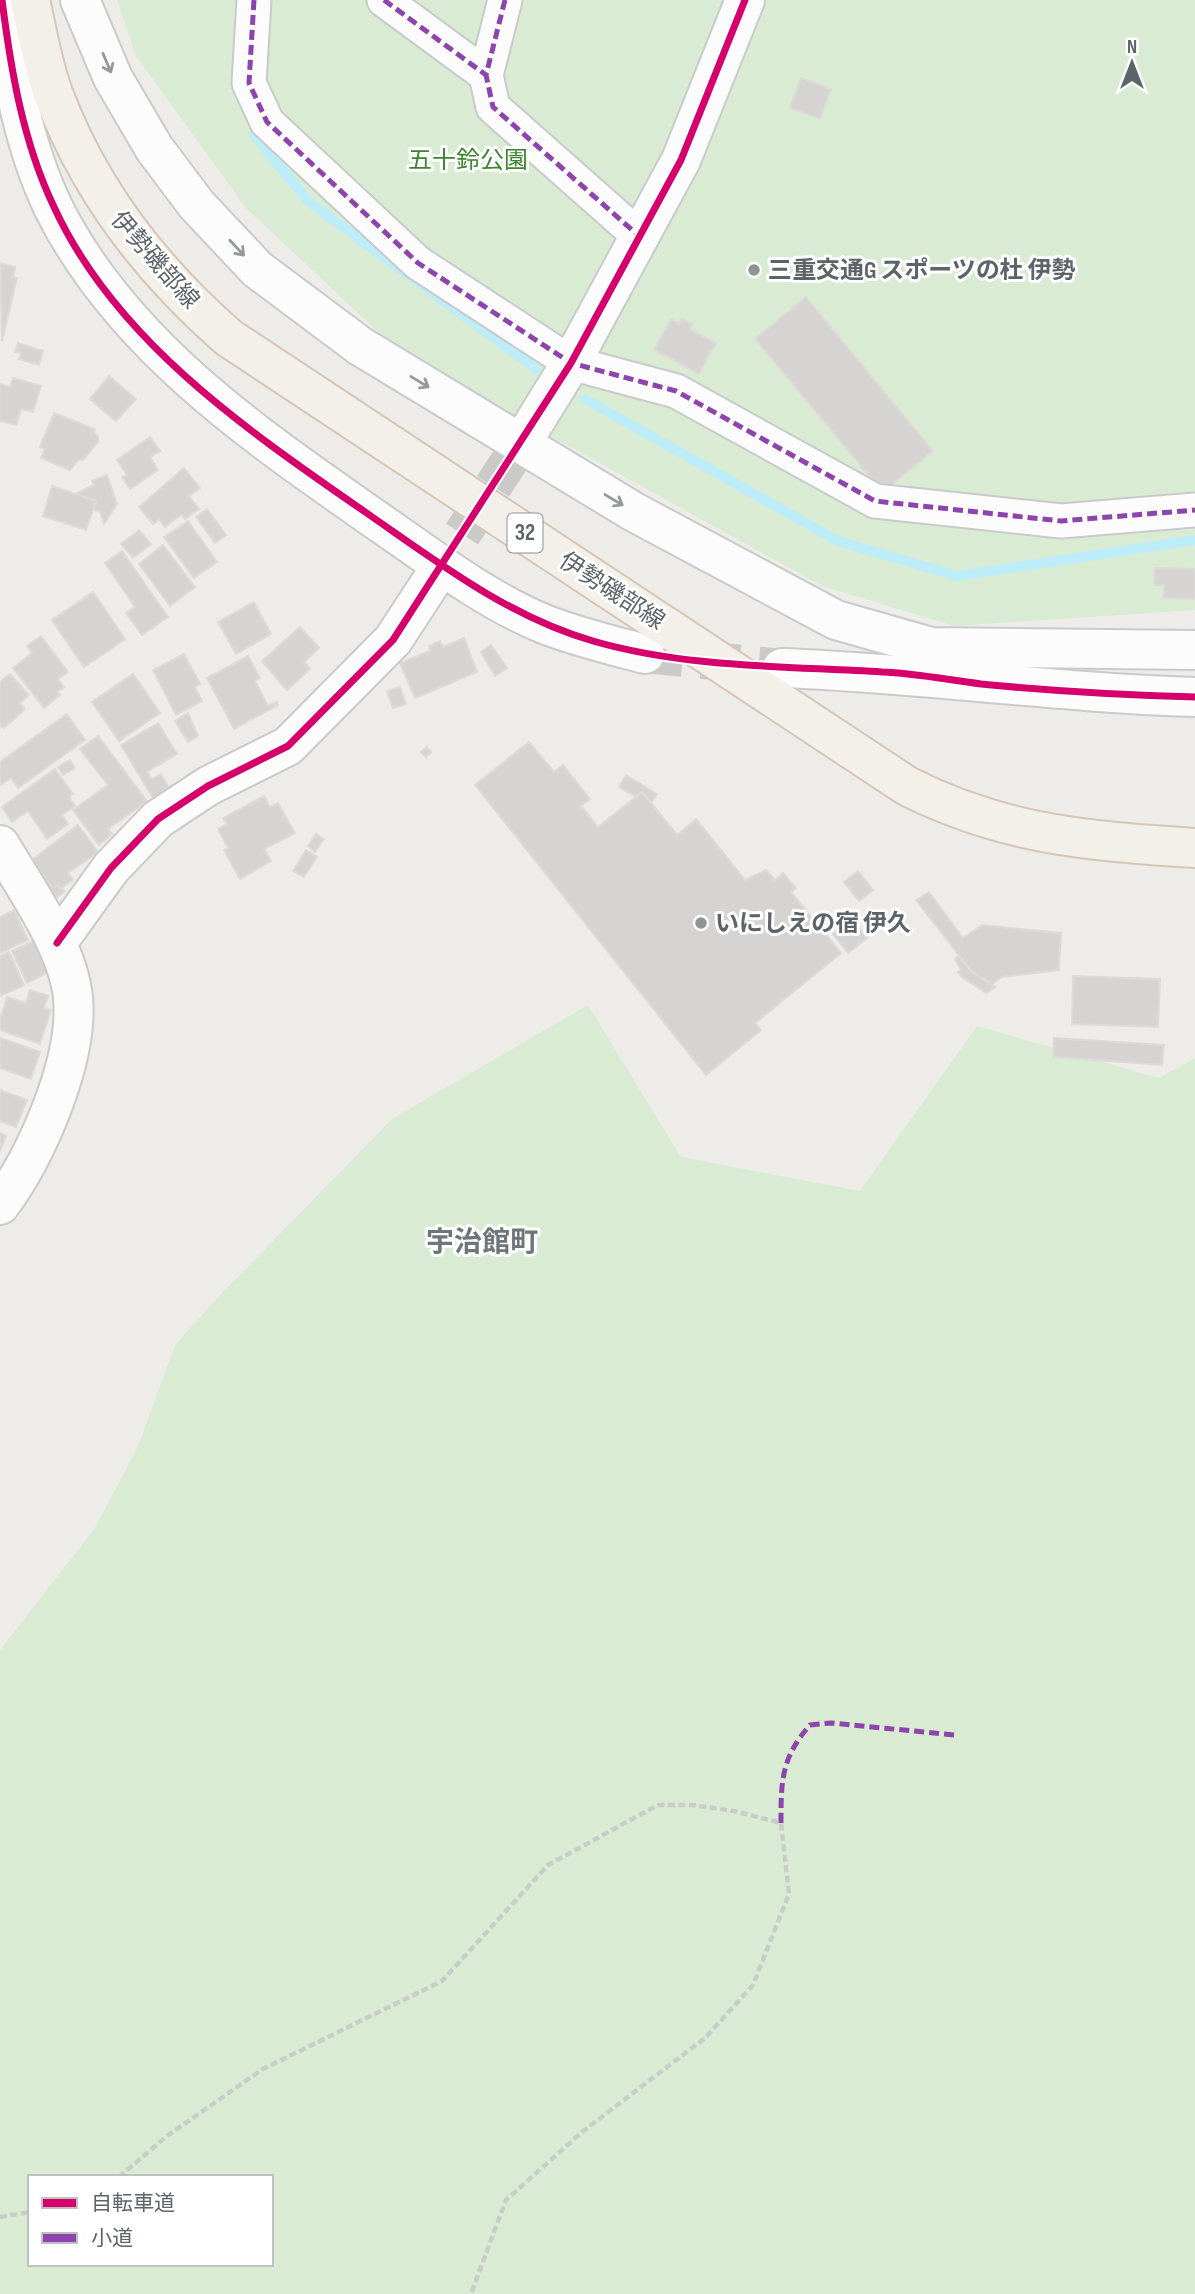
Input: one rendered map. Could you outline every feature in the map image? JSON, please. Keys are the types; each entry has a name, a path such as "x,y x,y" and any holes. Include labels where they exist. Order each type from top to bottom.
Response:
{"main road":[{"name":"伊勢磯部線","path":"30,0 52,91 106,202 189,303 229,338 907,786 949,807 995,823 1067,837 1195,848"}],"street":[{"path":"2,0 21,109 31,149 54,208 85,262 125,314 167,359 216,402 311,474 499,602 543,623 591,641 645,654"},
{"path":"80,0 113,78 153,148 196,204 257,269 360,346 634,512 836,620 931,647 1195,650"},
{"path":"254,0 249,83 267,122 418,264 572,363 676,391 874,501 1061,521 1195,510"},
{"path":"384,0 486,75"},
{"path":"505,0 486,75 493,107 640,237"},
{"path":"529,431 572,363 681,160 745,0"},
{"path":"57,943 111,868 158,819 208,786 288,746 393,640 431,582"},
{"path":"782,668 887,672 1089,693 1195,697"},
{"path":"0,845 57,943 73,998 68,1056 40,1142 0,1205"}],"path":[{"path":"122,2175 167,2136 264,2069 442,1981 548,1865 658,1805 692,1805 734,1811 781,1823 789,1894 753,1985 705,2038 582,2132 506,2200 471,2294"},
{"path":"0,2217 28,2212"}],"green space":[{"name":"三重交通G スポーツの杜 伊勢","path":"117,0 1195,0 1195,610 955,626 822,586 518,418 378,332 246,208 136,56"},
{"path":"588,1005 681,1157 860,1191 977,1026 1159,1078 1195,1058 1195,2294 0,2294 0,1650 95,1528 138,1446 175,1345 221,1294 392,1119"}],"building":[{"path":"801,78 831,89 820,119 790,108"},
{"path":"0,263 15,267 13,277 17,278 2,341"},
{"path":"806,297 933,451 883,492 755,339"},
{"path":"671,319 679,324 682,319 693,324 690,329 716,343 699,374 654,350"},
{"path":"18,343 43,351 39,365 19,359 21,353 15,352"},
{"path":"109,376 136,399 116,421 90,399"},
{"path":"13,378 41,386 33,412 21,409 16,425 0,421 0,384 10,387"},
{"path":"54,413 95,429 94,433 98,436 98,442 83,460 78,460 70,470 41,458 45,449 40,447"},
{"path":"150,437 160,451 150,457 158,470 130,489 122,477 127,475 117,460"},
{"path":"184,468 200,488 189,496 199,509 185,519 181,515 165,527 159,519 153,524 139,507"},
{"path":"107,475 117,504 104,524 100,512 93,509 96,501 75,494 94,485 92,481"},
{"path":"52,486 96,501 86,530 43,516"},
{"path":"207,509 226,535 215,543 196,517"},
{"path":"188,521 217,562 194,578 164,537"},
{"path":"139,530 151,544 133,558 121,544"},
{"path":"163,545 195,587 170,606 139,564"},
{"path":"122,551 168,617 142,635 126,613 135,607 105,563"},
{"path":"1155,568 1195,569 1195,599 1163,598 1164,585 1154,585"},
{"path":"93,592 125,639 84,667 52,620"},
{"path":"254,602 271,634 236,654 218,622"},
{"path":"300,627 319,648 304,662 310,669 287,690 262,661"},
{"path":"41,636 68,672 58,679 64,687 57,692 60,695 44,708 13,668 32,653 27,646"},
{"path":"464,638 477,672 415,698 400,663 430,651 429,646 440,641 443,647"},
{"path":"491,645 507,668 495,676 481,652"},
{"path":"184,654 200,684 195,687 202,701 176,715 153,670"},
{"path":"248,656 260,678 255,681 268,706 277,702 278,705 234,729 207,678"},
{"path":"10,674 29,695 20,703 25,709 4,728 0,726 0,682"},
{"path":"133,674 160,713 119,741 92,702"},
{"path":"400,687 406,704 393,708 387,691"},
{"path":"188,713 198,736 188,742 175,721"},
{"path":"67,714 85,740 18,788 11,778 0,785 0,762"},
{"path":"158,723 177,754 147,772 152,779 161,774 169,788 153,798 121,745"},
{"path":"98,736 147,801 108,829 112,834 99,845 73,810 108,785 80,749"},
{"name":"いにしえの宿 伊久","path":"529,742 554,772 563,765 590,799 581,806 598,827 642,792 677,835 696,819 745,880 766,870 775,880 783,873 796,888 791,892 841,953 755,1023 761,1030 706,1075 475,785"},
{"path":"427,747 431,752 426,757 421,752"},
{"path":"70,760 75,768 63,775 58,767"},
{"path":"55,769 73,794 69,797 75,806 62,815 68,824 47,839 28,811 12,822 2,807"},
{"path":"626,775 657,794 651,803 642,792 636,797 619,787"},
{"path":"264,796 270,807 278,803 295,833 264,849 271,861 240,879 224,850 228,848 218,829 227,824 223,818"},
{"path":"78,825 98,852 68,873 73,880 60,889 57,886 53,889 32,860"},
{"path":"316,834 324,839 315,852 308,846"},
{"path":"306,850 317,857 304,877 293,871"},
{"path":"858,871 873,890 859,901 844,882"},
{"path":"57,886 65,891 57,897 50,888"},
{"path":"929,892 963,938 982,925 1061,933 1059,970 1002,977 992,984 972,972 916,900"},
{"path":"14,910 28,940 0,953 0,917"},
{"path":"852,919 867,938 848,953 833,934"},
{"path":"36,940 51,971 27,983 12,951"},
{"path":"9,952 24,985 0,996 0,956"},
{"path":"959,956 972,972 995,987 986,993 961,976 955,959"},
{"path":"1073,976 1160,979 1158,1027 1072,1024"},
{"path":"30,990 48,996 44,1008 51,1010 40,1044 0,1030 0,1019 7,997 26,1003"},
{"path":"0,1038 40,1052 31,1079 0,1068"},
{"path":"1054,1038 1164,1045 1162,1065 1053,1057"},
{"path":"0,1090 27,1100 16,1127 0,1121"},
{"path":"0,1133 6,1136 0,1151"}],"waterway":[{"path":"254,135 308,201 536,369"},
{"path":"585,399 838,541 957,576 1195,540"}],"tunnel":[{"path":"431,582 529,431"},
{"path":"645,654 782,668"}],"marked path":[{"path":"254,0 249,83 267,122 418,263 571,363 676,391 875,501 1061,521 1195,510"},
{"path":"384,0 486,75"},
{"path":"505,0 486,75 493,107 640,237"},
{"path":"781,1823 781,1795 788,1759 810,1725 831,1723 955,1735"}],"cycle path":[{"path":"2,0 20,106 43,182 80,256 113,300 149,342 233,416 323,483 476,587 562,631 628,650 664,656 736,664 919,675 1034,689 1195,697"},
{"path":"57,943 111,868 158,819 208,786 288,746 393,640 571,363 681,160 745,0"}],"place":[{"name":"三重交通G スポーツの杜 伊勢","path":"754,270"},
{"name":"いにしえの宿 伊久","path":"701,923"}],"district":[{"name":"宇治館町","path":"482,1242"}],"park label":[{"name":"五十鈴公園","path":"468,160"}]}
